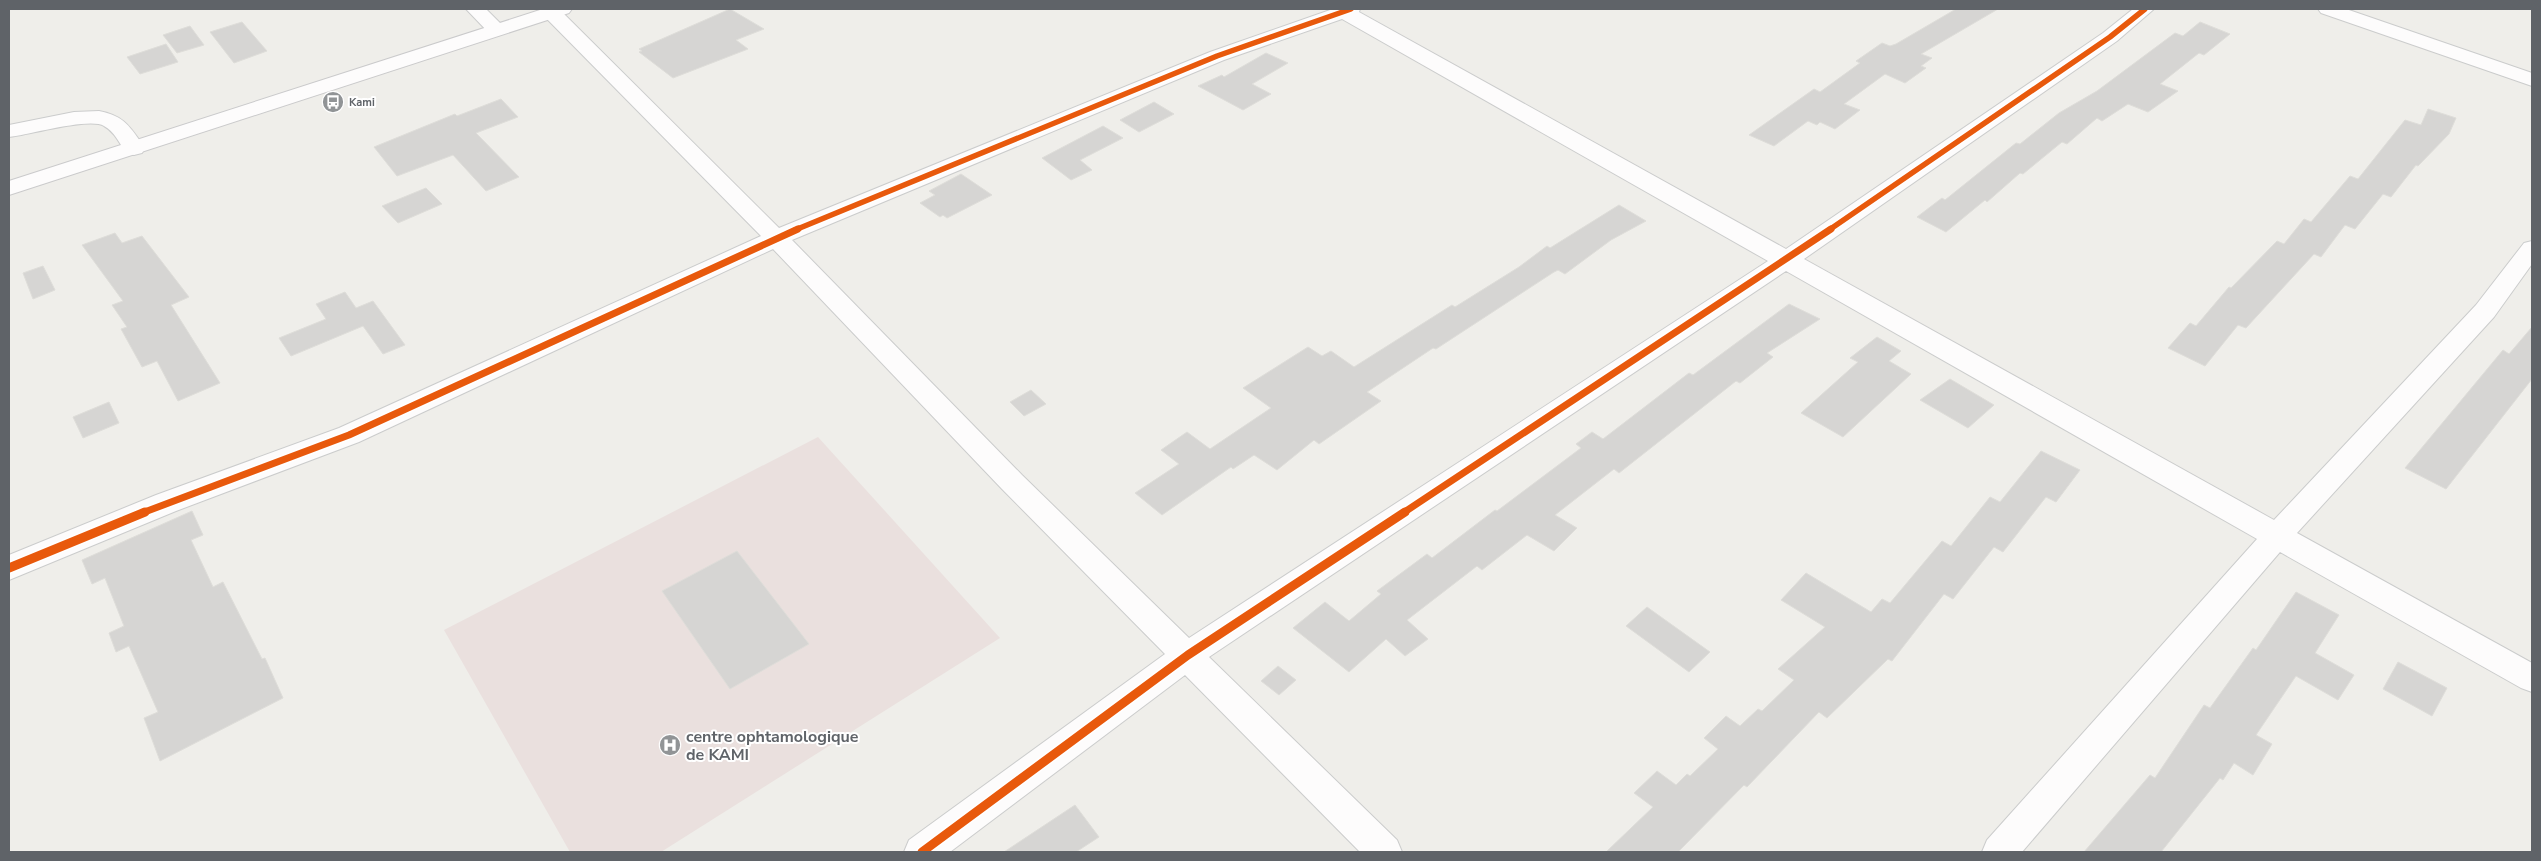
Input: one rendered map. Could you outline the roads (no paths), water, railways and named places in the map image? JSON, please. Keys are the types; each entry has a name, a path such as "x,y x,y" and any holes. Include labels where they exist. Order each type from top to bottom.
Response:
{"street":[{"path":"476,9 497,30"},
{"path":"922,852 1188,656 1786,260 2110,37 2144,9"},
{"path":"2328,9 2532,80"},
{"path":"9,568 166,503 349,436 776,238 1217,56 1347,10 1786,260 2532,679"},
{"path":"9,188 557,11 1012,482 1384,852"},
{"path":"9,131 74,119 108,119 116,124 134,148"},
{"path":"2000,852 2277,536 2485,311 2532,248"}],"place":[{"name":"Kami","path":"333,102"},
{"name":"centre ophtamologique de KAMI","path":"670,745"}]}
